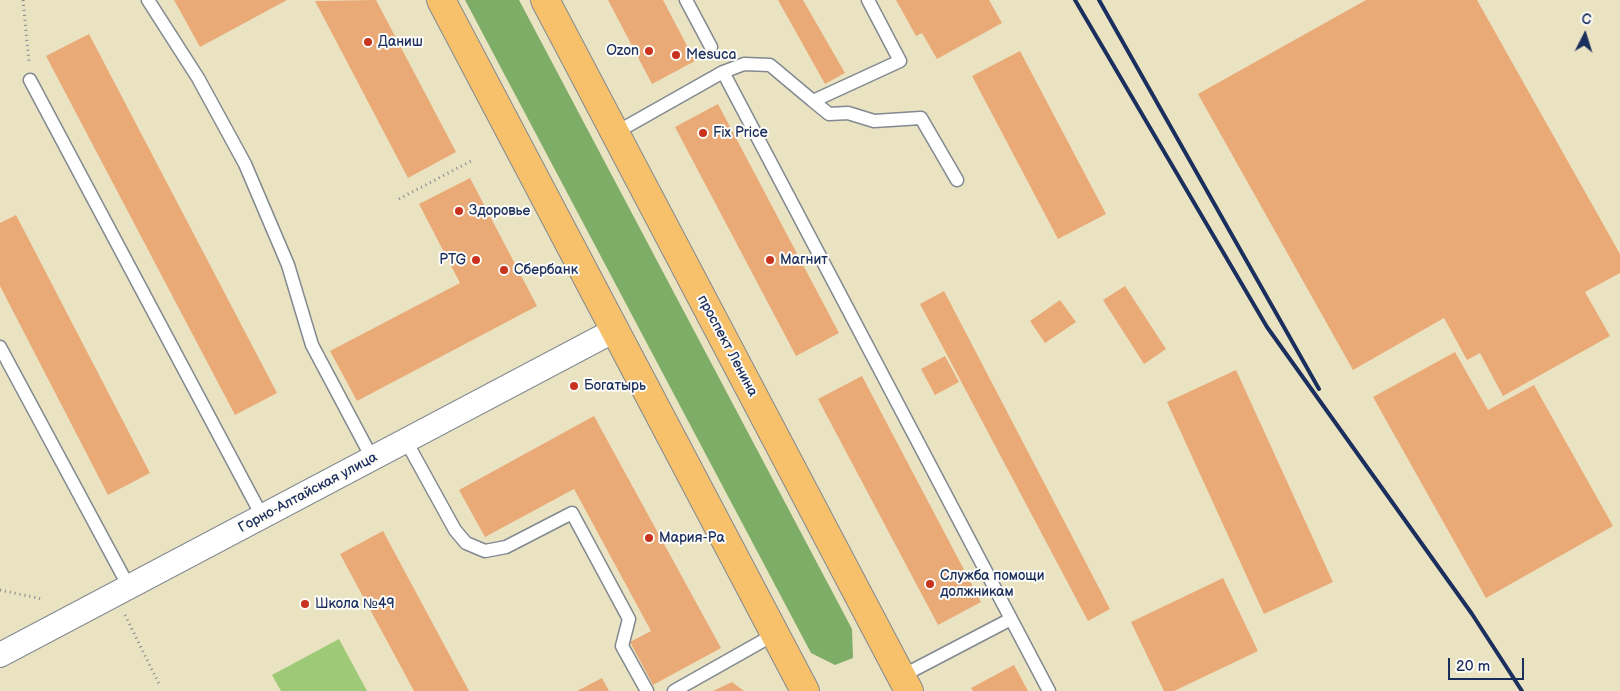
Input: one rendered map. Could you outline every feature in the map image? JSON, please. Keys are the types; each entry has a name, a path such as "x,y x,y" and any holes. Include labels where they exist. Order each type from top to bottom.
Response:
{"main road":[{"path":"441,0 806,691"},
{"name":"проспект Ленина","path":"545,0 902,685"}],"street":[{"name":"Горно-Алтайская улица","path":"0,654 615,330"}],"lane":[{"path":"148,0 198,78 245,164 288,264 312,345 372,458"},
{"path":"686,0 711,47"},
{"path":"813,101 900,61 868,0"},
{"path":"614,133 723,72 744,64 770,65 828,114 848,113 874,121 921,118 957,180"},
{"path":"723,72 1049,691"},
{"path":"30,80 262,516"},
{"path":"0,347 129,587"},
{"path":"406,440 455,530 466,543 485,551 506,547 572,513 629,619 622,646 647,691"},
{"path":"902,685 1011,619"},
{"path":"674,691 775,634"}],"path":[{"path":"23,0 30,80"},
{"path":"399,199 471,161"},
{"path":"0,590 42,598"},
{"path":"140,645 160,686"}],"green space":[{"path":"465,0 519,0 852,629 853,658 835,665 811,653"},
{"path":"339,639 367,691 281,691 272,675"}],"building":[{"path":"174,0 287,0 200,47"},
{"path":"376,0 456,152 408,178 315,1"},
{"path":"608,0 663,0 695,61 652,84"},
{"path":"778,0 803,0 845,73 825,84"},
{"path":"896,0 989,0 1002,23 937,59 922,33 916,36"},
{"path":"1366,0 1477,0 1620,254 1620,273 1585,292 1610,336 1503,396 1480,353 1467,360 1444,318 1353,370 1198,94"},
{"path":"89,34 277,393 235,415 46,56"},
{"path":"1020,51 1106,214 1058,239 972,76"},
{"path":"718,104 839,333 796,356 675,127"},
{"path":"470,178 537,306 357,401 330,351 460,283 419,204"},
{"path":"16,215 150,473 108,495 0,286 0,223"},
{"path":"1125,286 1166,349 1144,364 1103,300"},
{"path":"944,291 1110,609 1088,621 920,304"},
{"path":"1060,300 1076,322 1045,343 1030,321"},
{"path":"1455,352 1488,410 1534,385 1613,526 1486,598 1373,397"},
{"path":"945,356 959,382 935,395 921,369"},
{"path":"1236,370 1333,582 1264,614 1167,402"},
{"path":"862,376 981,602 938,625 818,399"},
{"path":"594,416 721,648 653,685 630,642 651,631 574,489 485,537 459,490"},
{"path":"383,531 469,691 414,691 340,554"},
{"path":"1223,578 1258,651 1174,691 1164,691 1131,622"},
{"path":"1014,665 1028,691 973,691 971,688"},
{"path":"602,678 609,691 577,691"},
{"path":"732,682 744,691 713,691"}],"railway":[{"path":"1075,0 1267,327 1472,614 1522,691"},
{"path":"1099,0 1319,389"}],"place":[{"name":"Даниш","path":"368,42"},
{"name":"Ozon","path":"649,51"},
{"name":"Mesuca","path":"676,55"},
{"name":"Fix Price","path":"703,133"},
{"name":"Здоровье","path":"459,211"},
{"name":"PTG","path":"476,260"},
{"name":"Магнит","path":"770,260"},
{"name":"Сбербанк","path":"504,270"},
{"name":"Богатырь","path":"574,386"},
{"name":"Мария-Ра","path":"649,538"},
{"name":"Служба помощи должникам","path":"930,584"},
{"name":"Школа №49","path":"305,604"}]}
